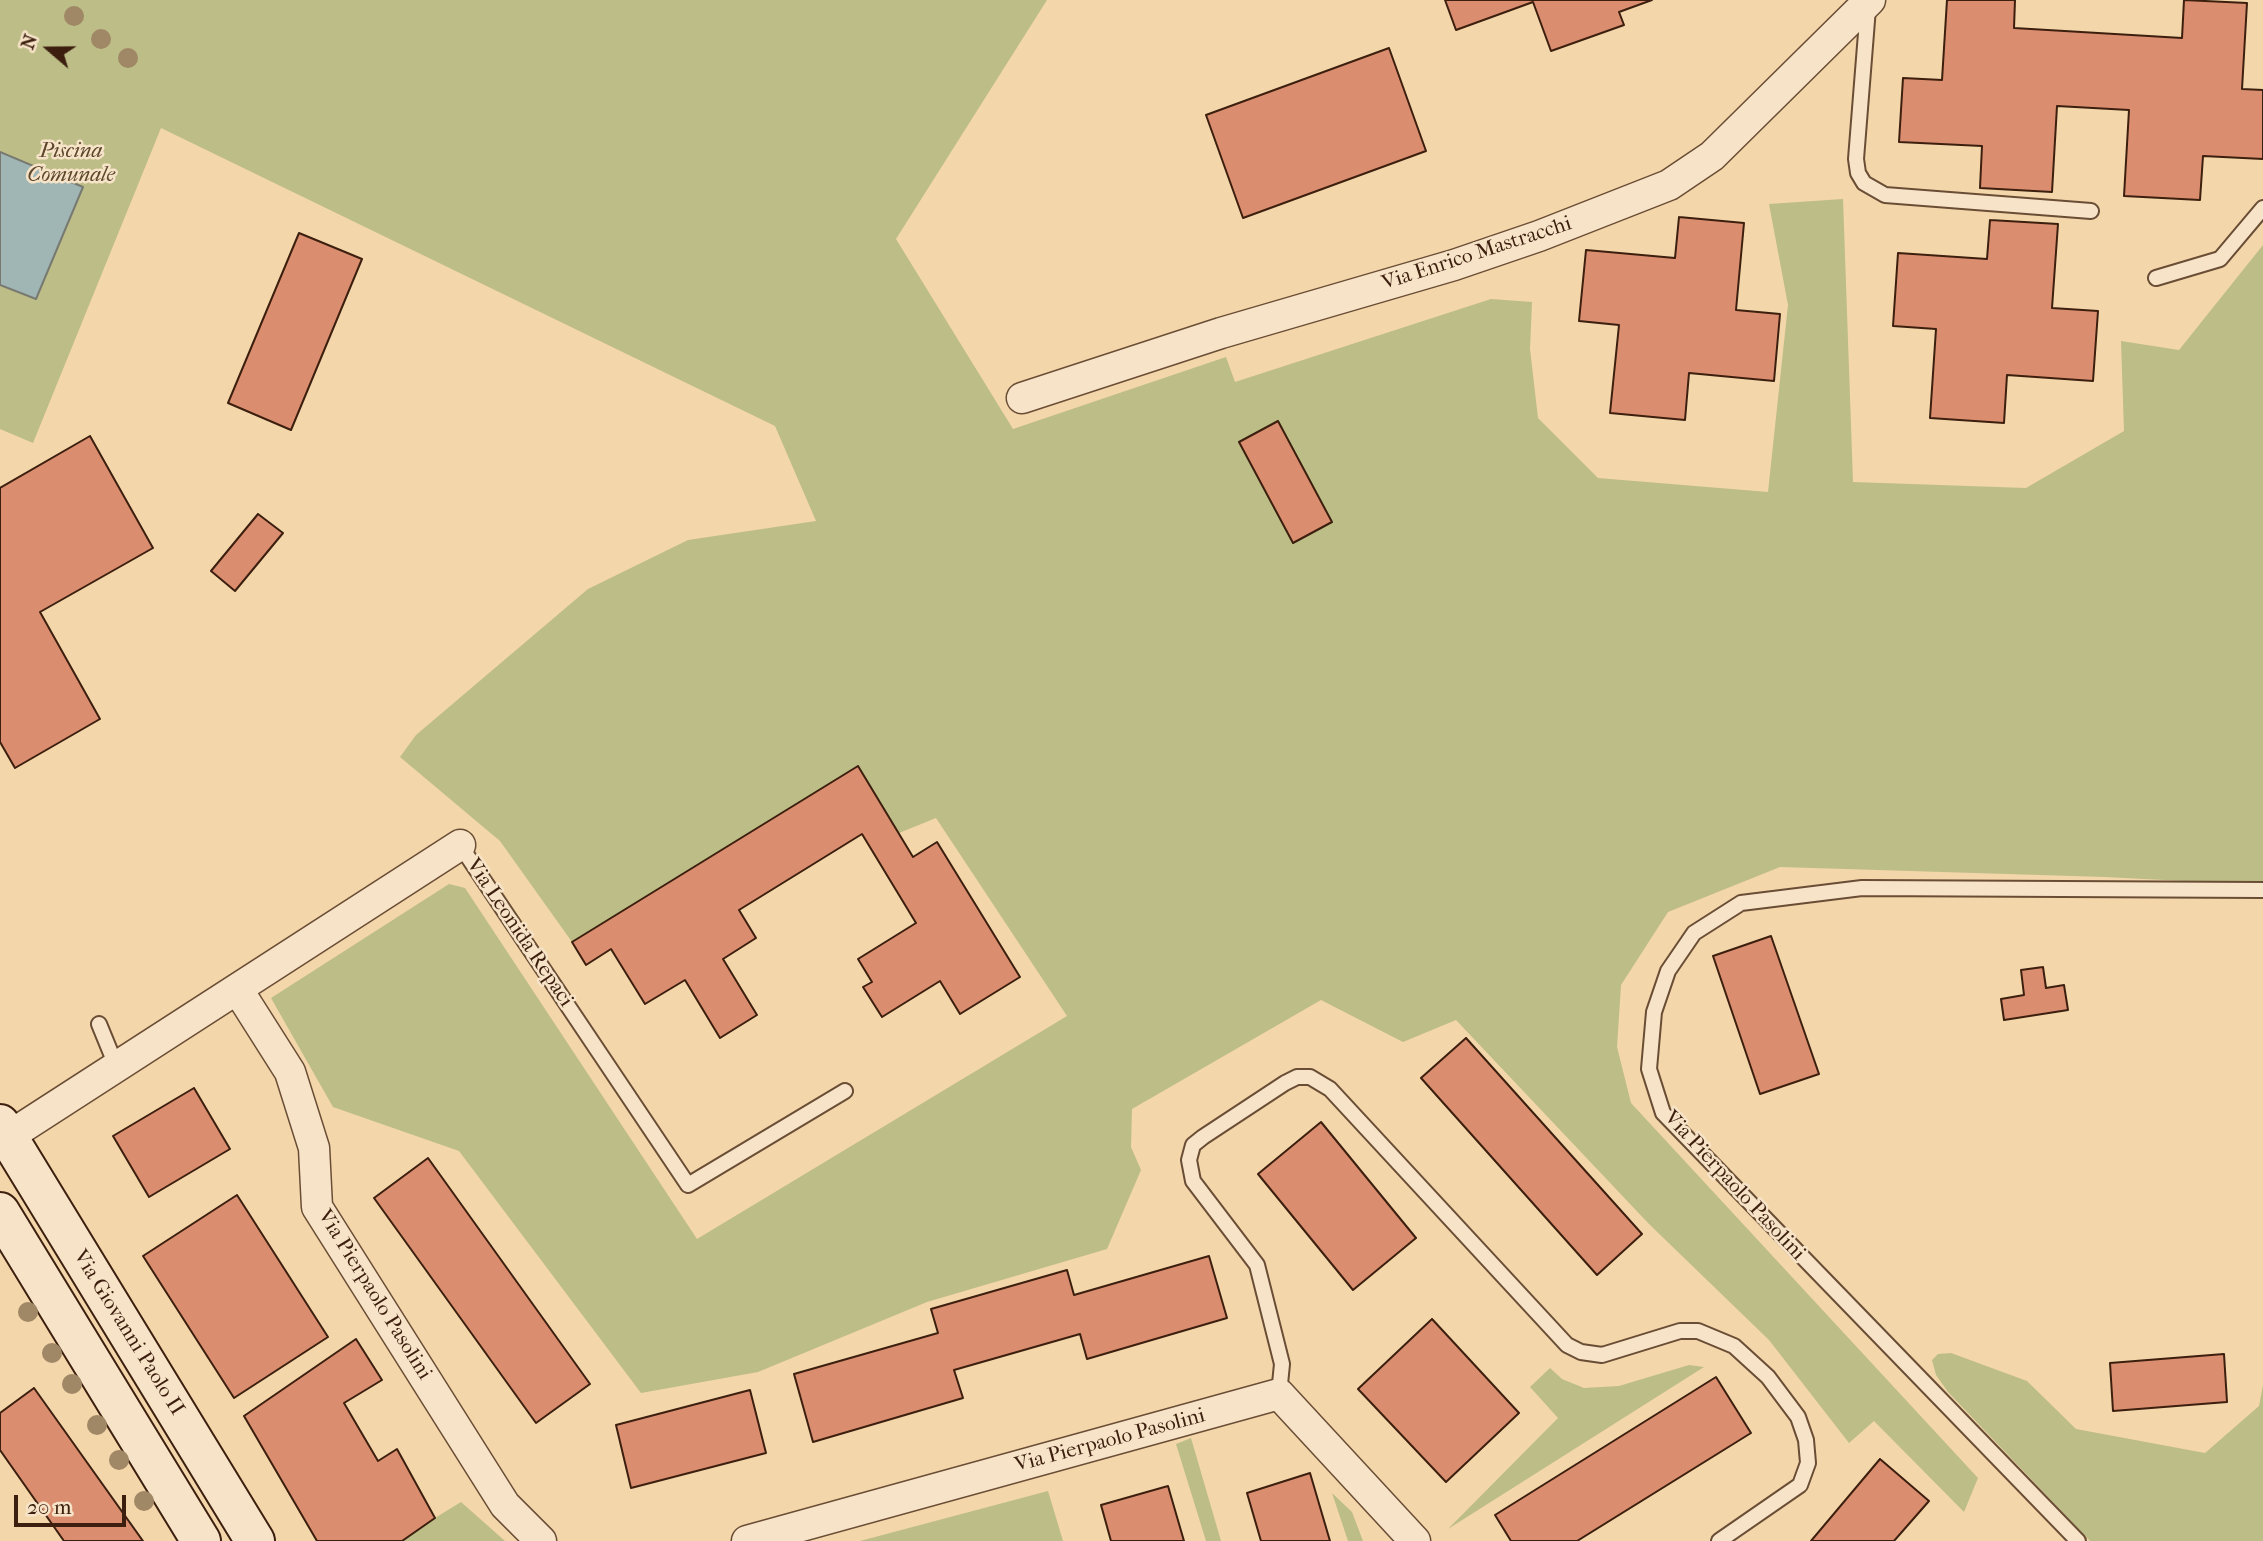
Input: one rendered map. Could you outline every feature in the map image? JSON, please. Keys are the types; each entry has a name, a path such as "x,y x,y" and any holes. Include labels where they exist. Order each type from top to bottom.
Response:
{"street":[{"name":"Via Enrico Mastracchi","path":"1022,398 1221,333 1454,265 1539,236 1669,185 1712,156 1869,1"},
{"name":"Via Leonida Repaci","path":"2,1135 117,1069 460,845"},
{"name":"Via Pierpaolo Pasolini","path":"238,990 290,1072 314,1149 317,1207 505,1505 541,1541"},
{"name":"Via Giovanni Paolo II","path":"2,1135 256,1541"},
{"path":"0,1212 201,1541"},
{"name":"Via Pierpaolo Pasolini","path":"747,1541 1279,1394"},
{"path":"1279,1394 1415,1541"}],"lane":[{"path":"1869,1 1856,159 1858,173 1864,183 1885,195 2091,211"},
{"path":"2156,278 2220,259 2263,208"},
{"name":"Via Leonida Repaci","path":"460,845 688,1185 845,1091"},
{"name":"Via Pierpaolo Pasolini","path":"2078,1541 1663,1113 1649,1069 1654,1012 1668,971 1694,933 1741,903 1862,888 2263,890"},
{"path":"99,1024 117,1069"},
{"path":"1279,1394 1282,1364 1257,1265 1193,1181 1189,1160 1193,1145 1203,1137 1285,1083 1297,1077 1310,1077 1330,1089 1567,1345 1581,1352 1602,1355 1680,1331 1698,1331 1734,1346 1768,1377 1798,1417 1808,1463 1800,1485 1719,1541"}],"green space":[{"name":"Piscina Comunale","path":"0,0 1047,0 896,239 1013,429 1226,357 1235,382 1491,299 1532,302 1530,349 1538,418 1598,478 1768,492 1788,305 1769,204 1843,199 1853,482 2026,488 2124,431 2121,341 2179,350 2263,245 2263,885 2105,877 1780,867 1668,912 1621,985 1617,1047 1631,1103 1978,1478 1964,1512 1874,1421 1849,1443 1769,1340 1649,1224 1456,1020 1403,1042 1321,1000 1132,1109 1131,1147 1141,1170 1107,1249 927,1302 758,1372 641,1393 459,1151 333,1107 271,998 449,884 465,888 697,1239 1067,1016 936,818 899,833 858,766 572,942 500,841 400,757 416,735 588,589 688,540 816,521 775,426 161,128 33,443 0,429"},
{"path":"1951,1353 2027,1381 2076,1429 2205,1453 2259,1406 2263,1385 2263,1541 2090,1541 1948,1392 1936,1375 1932,1360 1938,1354"},
{"path":"1689,1365 1704,1367 1448,1529 1558,1418 1530,1387 1550,1368 1562,1379 1584,1388 1619,1386"},
{"path":"1191,1438 1221,1541 1206,1541 1176,1444"},
{"path":"1048,1491 1063,1541 860,1541"},
{"path":"1332,1493 1352,1512 1363,1541 1348,1541"},
{"path":"461,1502 505,1541 402,1541 435,1518"}],"water":[{"path":"0,152 83,187 36,299 0,285"}],"building":[{"path":"1445,0 1652,0 1619,12 1624,25 1551,51 1533,2 1456,30"},
{"path":"1947,0 2015,0 2014,28 2182,38 2184,0 2247,3 2242,89 2263,90 2263,159 2203,156 2200,200 2124,196 2129,110 2057,106 2052,192 1980,188 1982,146 1899,142 1903,78 1942,80"},
{"path":"1389,48 1426,151 1243,218 1206,115"},
{"path":"1679,217 1744,223 1736,310 1780,314 1774,381 1689,373 1685,420 1610,413 1619,325 1579,321 1586,250 1675,258"},
{"path":"1990,220 2058,224 2052,308 2098,311 2093,381 2007,375 2004,423 1930,418 1936,329 1893,326 1898,253 1987,259"},
{"path":"299,233 362,259 291,430 228,403"},
{"path":"1278,421 1332,522 1293,543 1239,442"},
{"path":"90,436 153,548 40,612 100,719 15,768 0,742 0,488"},
{"path":"258,514 283,533 235,591 211,571"},
{"path":"858,766 913,857 937,842 1020,977 960,1014 940,981 882,1017 863,987 872,982 858,959 916,923 862,834 739,910 756,938 723,959 757,1015 720,1038 685,980 645,1004 611,949 586,965 572,942"},
{"path":"1771,936 1819,1074 1760,1094 1713,956"},
{"path":"2043,967 2046,988 2064,985 2068,1010 2004,1020 2001,999 2024,995 2021,970"},
{"path":"1466,1038 1642,1234 1597,1275 1421,1078"},
{"path":"194,1088 230,1149 149,1197 113,1136"},
{"path":"1321,1122 1416,1238 1353,1290 1258,1174"},
{"path":"428,1158 590,1384 536,1423 374,1198"},
{"path":"237,1195 328,1337 234,1398 143,1256"},
{"path":"1209,1256 1227,1318 1087,1359 1080,1334 954,1370 963,1398 813,1442 794,1374 938,1333 931,1309 1067,1270 1074,1295"},
{"path":"1432,1319 1519,1413 1446,1482 1358,1389"},
{"path":"356,1339 382,1380 344,1403 378,1461 397,1449 435,1518 402,1541 317,1541 244,1416"},
{"path":"2224,1354 2227,1402 2113,1411 2110,1363"},
{"path":"1716,1377 1751,1433 1577,1541 1511,1541 1495,1515"},
{"path":"34,1388 143,1541 64,1541 0,1450 0,1413"},
{"path":"750,1390 766,1453 631,1488 616,1425"},
{"path":"1880,1459 1929,1501 1894,1541 1811,1541"},
{"path":"1310,1473 1330,1541 1261,1541 1247,1493"},
{"path":"1168,1486 1184,1541 1111,1541 1101,1505"}]}
